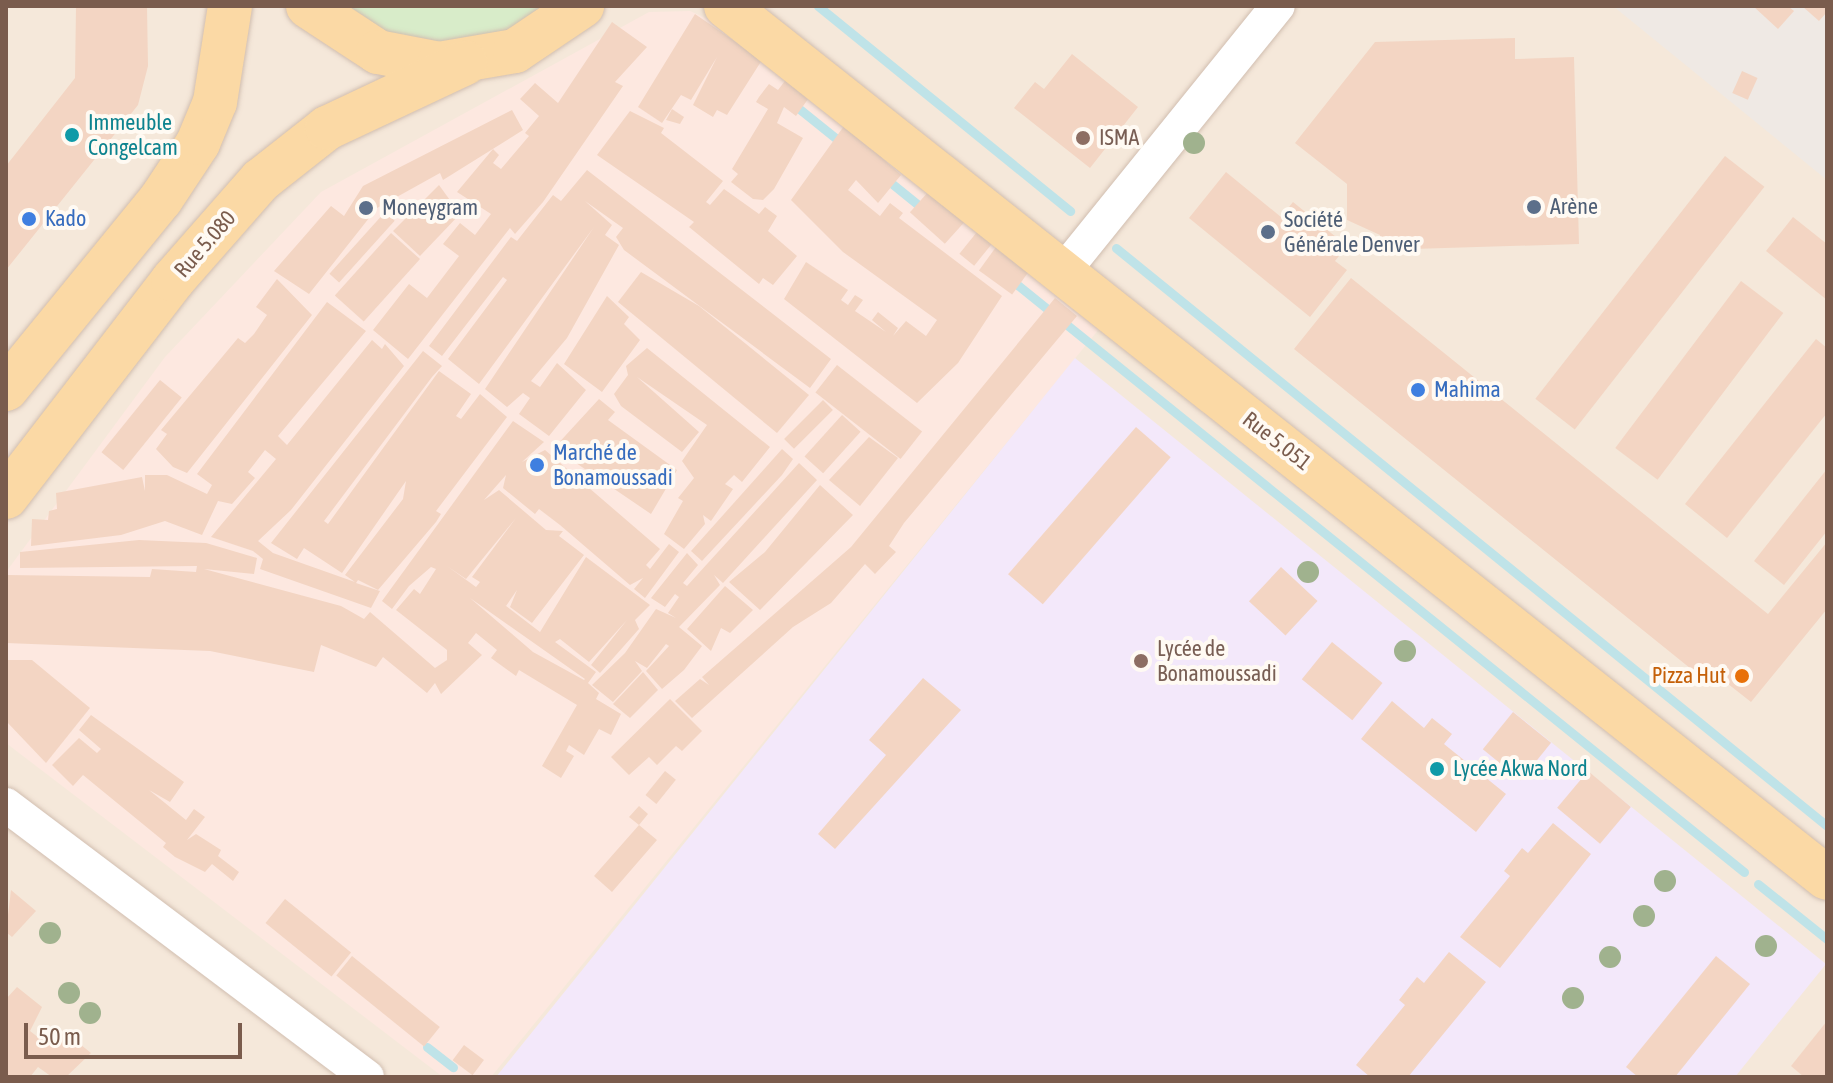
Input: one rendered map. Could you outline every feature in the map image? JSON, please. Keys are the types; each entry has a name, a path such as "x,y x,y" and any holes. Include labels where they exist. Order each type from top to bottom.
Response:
{"main road":[{"path":"6,389 161,199 198,143 215,102 230,6"},
{"path":"308,6 378,52 408,61 465,63 527,45 582,6"},
{"name":"Rue 5.051","path":"726,6 1827,878"},
{"name":"Rue 5.080","path":"6,497 173,280 261,180 327,128 465,63"}],"street":[{"path":"1063,272 1278,6"},
{"path":"6,805 367,1077"}],"shaded area":[{"path":"6,6 1827,6 1827,1077 6,1077"},
{"path":"1613,6 1827,6 1827,180"},
{"name":"Marché de Bonamoussadi","path":"690,11 712,21 1099,329 491,1077 443,1077 6,743 6,572 165,357 321,192 649,12"},
{"name":"Lycée de Bonamoussadi","path":"1075,358 1826,964 1735,1077 496,1077"}],"green space":[{"path":"321,6 562,6 541,26 407,53"}],"building":[{"name":"Immeuble Congelcam","path":"76,6 147,6 148,66 138,105 6,270 6,166 75,78"},
{"path":"1753,6 1788,6 1794,11 1778,29"},
{"path":"1802,6 1827,6 1827,12 1819,21"},
{"path":"695,14 762,60 727,115 717,110 713,117 693,105 717,57 691,100 681,95 662,123 638,107"},
{"path":"612,22 647,47 615,82 623,86 543,202 515,234 510,228 408,359 373,330 409,284 427,298 459,256 443,244 460,223 475,235 491,214 457,192 493,149 499,155 493,163 501,169 529,136 525,133 539,116 520,99 535,83 558,103"},
{"path":"1515,38 1515,59 1574,57 1579,244 1380,250 1380,235 1347,220 1347,184 1295,143 1375,42"},
{"name":"ISMA","path":"1072,54 1138,107 1090,168 1014,108 1035,82 1044,89"},
{"path":"1742,71 1758,78 1748,100 1732,93"},
{"path":"788,77 813,92 796,116 784,107 777,123 803,138 774,189 763,200 753,199 731,182 738,174 732,169 768,109 756,102 759,97 769,84 778,90"},
{"path":"672,109 684,117 680,124 666,120"},
{"path":"512,110 523,130 443,180 440,173 377,208 309,294 274,271 331,206 344,216 363,186"},
{"path":"630,111 664,128 661,133 723,181 706,202 710,205 724,189 759,214 765,207 777,216 768,231 797,256 773,285 763,278 759,284 689,227 694,222 597,155"},
{"path":"844,126 872,150 877,144 887,152 882,158 901,175 878,203 856,180 848,190 880,216 890,203 903,213 899,218 1002,296 958,363 917,403 784,299 806,262 848,290 841,300 848,305 855,295 863,300 855,311 886,332 872,320 878,312 898,328 893,336 906,321 926,336 937,320 843,252 791,200"},
{"path":"1725,156 1764,187 1575,429 1535,399"},
{"path":"587,170 831,359 810,388 624,250 616,237 623,228 585,201 612,225 605,235 619,245 567,338 531,381 540,387 557,363 586,390 549,436 519,414 530,398 523,393 507,407 485,389 594,227 479,384 448,359 507,280 503,277 442,356 429,346 511,237 517,241 553,195 561,201"},
{"name":"Société Générale Denver","path":"1226,172 1281,217 1293,202 1347,246 1335,261 1347,270 1310,317 1189,218"},
{"path":"439,185 460,214 420,256 393,231"},
{"path":"930,190 965,221 945,244 910,212"},
{"path":"385,212 395,221 339,282 329,274"},
{"path":"1793,217 1827,244 1827,300 1766,251"},
{"path":"977,232 992,244 974,266 959,254"},
{"path":"391,233 420,259 364,322 335,295"},
{"path":"996,247 1029,271 1012,295 979,270"},
{"path":"641,272 699,306 809,395 777,433 618,302"},
{"path":"1351,278 1768,614 1827,542 1827,609 1751,702 1718,676 1711,685 1294,349"},
{"path":"277,279 312,315 187,473 173,467 156,449 167,434 161,430 238,338 245,343 254,334 267,315 256,307"},
{"path":"1741,281 1783,313 1658,480 1615,448"},
{"path":"607,296 629,317 624,324 640,340 602,392 564,364"},
{"path":"1055,298 1077,316 904,523 889,546 896,552 875,574 865,564 831,603 793,627 692,718 675,701 700,679 709,685 702,677 851,547"},
{"path":"327,302 366,331 278,436 287,445 372,340 382,349 385,344 404,366 291,510 258,541 273,553 355,582 345,575 403,499 406,481 342,573 304,548 297,559 271,543 423,351 442,366 324,521 328,524 439,371 471,394 456,416 461,419 480,394 507,417 436,511 441,514 436,522 378,590 358,580 356,583 380,591 371,608 260,569 263,559 253,551 211,537 276,459 265,450 248,472 255,478 232,504 218,501 202,535 165,521 121,535 31,546 32,519 48,520 49,511 57,509 56,493 142,477 145,491 145,475 167,475 207,494 212,485 197,474"},
{"path":"1816,339 1827,348 1827,413 1727,538 1685,504"},
{"path":"647,348 770,447 742,482 734,475 725,484 733,489 711,521 703,515 705,524 684,549 664,534 683,501 678,498 694,478 682,461 707,425 637,377 699,432 682,452 621,406 614,394 628,375 626,366"},
{"path":"837,365 922,431 901,459 815,393"},
{"path":"160,380 182,398 123,470 101,452"},
{"path":"599,399 615,412 608,420 677,470 651,514 554,448"},
{"path":"823,400 833,410 794,449 784,439"},
{"path":"842,415 861,432 823,473 805,457"},
{"path":"513,421 544,442 522,462 545,450 660,549 646,565 650,569 669,544 679,552 645,598 634,589 643,578 630,585 539,509 535,514 503,488 506,475 484,500 499,490 546,530 563,531 559,536 584,555 532,623 510,607 517,590 506,606 540,632 586,557 650,605 635,620 639,629 600,673 591,665 627,620 589,662 560,639 555,642 596,672 588,683 599,693 596,699 621,714 611,735 599,729 584,755 569,745 566,751 574,756 561,778 542,766 577,705 519,670 516,676 491,658 497,650 476,633 468,643 482,655 441,694 435,683 427,693 383,657 376,667 321,645 314,672 210,651 6,643 7,575 150,577 152,569 196,572 197,566 20,568 20,552 139,540 206,543 257,558 254,574 204,569 341,606 364,619 370,612 435,668 447,660 447,650 396,610 414,589 420,594 436,569 431,567 409,586 392,609 382,601","holes":["516,518 472,577 480,582 476,587 447,566 466,579","470,598 585,679 533,652"]},
{"path":"1136,427 1171,457 1043,604 1008,574"},
{"path":"869,437 898,458 860,506 829,480"},
{"path":"782,449 793,459 782,475 702,561 691,551"},
{"path":"799,463 817,480 723,583 714,575 720,585 679,627 702,646 684,670 662,689 646,671 669,646 666,644 647,668 635,661 642,671 613,702 592,685 625,653 656,609 676,618 668,613 679,597 675,594 665,607 651,598 687,553 698,565 683,583 687,586"},
{"path":"1827,469 1827,531 1784,585 1754,561"},
{"path":"820,485 853,515 760,610 729,582 765,552"},
{"path":"1281,567 1318,601 1286,635 1249,601"},
{"path":"725,586 753,610 730,633 721,628 711,651 687,629"},
{"path":"1332,642 1383,683 1352,720 1302,679"},
{"path":"6,660 32,660 90,708 46,763 6,721"},
{"path":"643,672 658,690 630,718 613,704"},
{"path":"923,678 961,710 835,849 818,834 886,755 869,740"},
{"path":"670,699 702,731 682,751 676,746 657,765 649,757 629,775 611,757"},
{"name":"Lycée Akwa Nord","path":"1392,701 1424,728 1432,718 1452,734 1444,744 1506,794 1476,832 1361,739"},
{"path":"1513,712 1551,743 1521,780 1483,749"},
{"path":"91,715 184,782 170,802 149,790 186,820 194,809 205,817 187,840 196,834 221,850 218,856 239,872 233,881 212,864 205,872 175,857 163,847 166,843 83,775 73,786 52,765 79,738 97,753 101,749 79,730"},
{"path":"665,771 676,780 656,804 645,795"},
{"path":"1588,771 1631,807 1600,844 1557,808"},
{"path":"639,806 648,814 639,825 629,817"},
{"path":"1553,823 1591,854 1500,968 1460,937 1510,876 1504,871 1522,848 1528,853"},
{"path":"639,825 657,840 612,892 594,876"},
{"path":"11,890 36,911 12,937 6,932"},
{"path":"285,899 351,952 332,977 265,923"},
{"path":"1449,952 1486,982 1408,1077 1370,1077 1356,1065 1405,1005 1399,1000 1417,977 1424,983"},
{"path":"352,956 440,1027 424,1047 336,975"},
{"path":"1716,956 1750,984 1675,1077 1638,1077 1626,1067"},
{"path":"17,987 42,1007 30,1031 48,1045 65,1032 91,1053 66,1077 52,1077 38,1067 30,1077 6,1077 6,999"},
{"path":"1827,1021 1827,1077 1804,1077 1791,1066"},
{"path":"464,1045 484,1060 473,1075 453,1060"}],"waterway":[{"path":"818,6 1070,211"},
{"path":"792,103 843,144"},
{"path":"885,178 927,212"},
{"path":"1116,248 1827,826"},
{"path":"1009,278 1744,872"},
{"path":"1758,884 1827,939"},
{"path":"427,1047 453,1067"}],"place":[{"name":"Immeuble Congelcam","path":"72,135"},
{"name":"ISMA","path":"1083,138"},
{"name":"Arène","path":"1534,207"},
{"name":"Moneygram","path":"366,208"},
{"name":"Kado","path":"29,219"},
{"name":"Société Générale Denver","path":"1268,232"},
{"name":"Mahima","path":"1418,390"},
{"name":"Marché de Bonamoussadi","path":"537,465"},
{"name":"Lycée de Bonamoussadi","path":"1141,661"},
{"name":"Pizza Hut","path":"1742,676"},
{"name":"Lycée Akwa Nord","path":"1437,769"}]}
